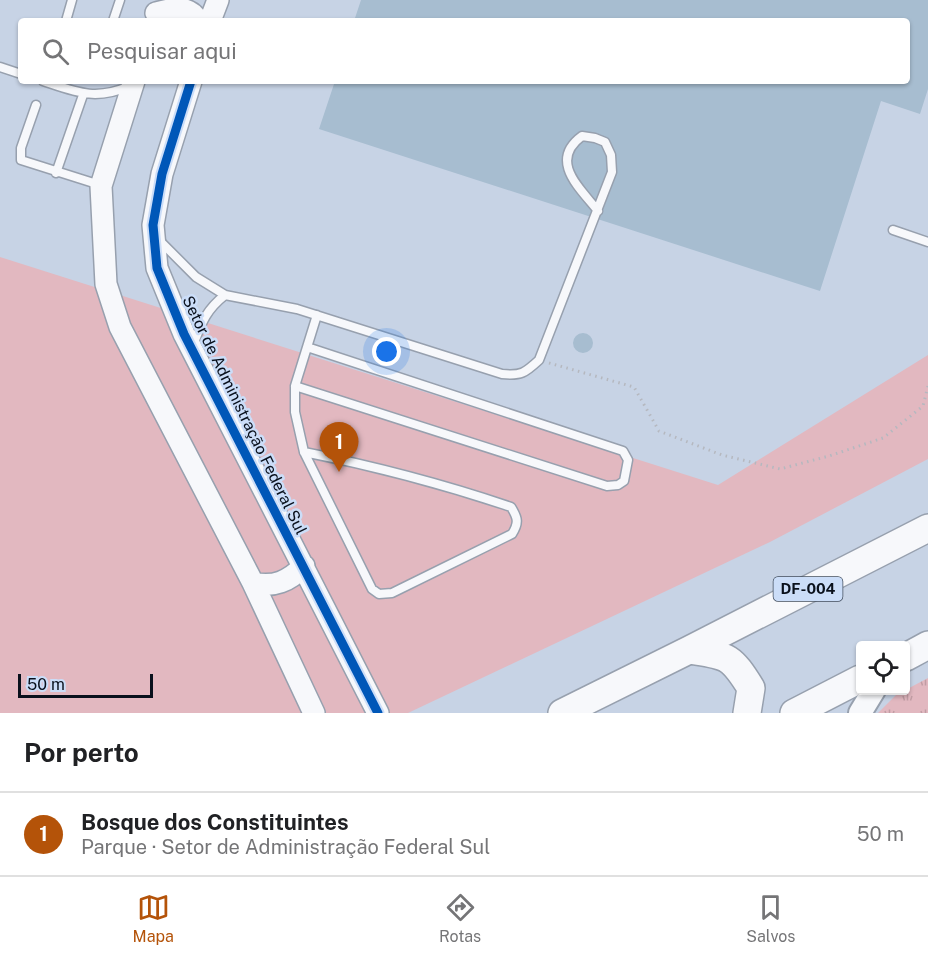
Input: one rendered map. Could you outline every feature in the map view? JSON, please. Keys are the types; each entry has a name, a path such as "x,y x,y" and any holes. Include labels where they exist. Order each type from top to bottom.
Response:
{"highway":[{"name":"DF-004","path":"562,713 928,528"},
{"path":"910,655 928,645"},
{"path":"689,650 720,655 736,664 751,688 747,713"},
{"path":"794,713 856,682"}],"main road":[{"path":"860,713 871,695"}],"street":[{"path":"211,18 218,0"},
{"path":"157,11 184,10 196,18"},
{"path":"133,84 101,186 106,284 120,327 253,583 314,713"},
{"name":"Setor de Administração Federal Sul","path":"190,84 162,174 153,225 157,268 192,348 378,713"},
{"path":"253,583 266,586 279,583 294,576 304,566"}],"lane":[{"path":"67,18 72,0"},
{"path":"114,18 120,0"},
{"path":"0,67 18,73"},
{"path":"52,84 83,94 100,95 114,93 131,84"},
{"path":"56,173 83,94"},
{"path":"36,105 21,148 21,160 101,186"},
{"path":"154,234 174,258 196,277 225,295 297,309 502,374 517,375 528,370 539,360 598,211 612,172 611,155 604,142 582,136 573,143 567,154 566,166 573,180 598,211"},
{"path":"893,230 928,242"},
{"path":"192,348 204,317 211,306 225,295"},
{"path":"304,452 351,461 470,493 511,507 518,517 517,526 512,534 392,593 379,594 372,589 304,452 295,412 295,386 317,315"},
{"path":"295,386 607,486 618,485 624,481 628,460 623,451 307,347"}],"path":[{"path":"539,360 634,387 646,404 658,431 722,455 780,469 884,438 923,406 928,386"}],"green space":[{"path":"0,257 718,485 928,355 928,459 770,542 408,713 0,713"},
{"path":"928,678 928,713 878,713 896,695 910,695 910,688"}],"building":[{"path":"361,0 928,0 928,89 920,114 881,101 820,291 319,129 334,84 910,84 910,18 355,18"},
{"path":"583,333 590,336 593,343 590,350 583,353 576,350 573,343 576,336"}],"cycle path":[{"path":"190,84 162,174 153,225 157,268 184,334 378,713"}],"place":[{"name":"Bosque dos Constituintes","path":"339,472"}]}
